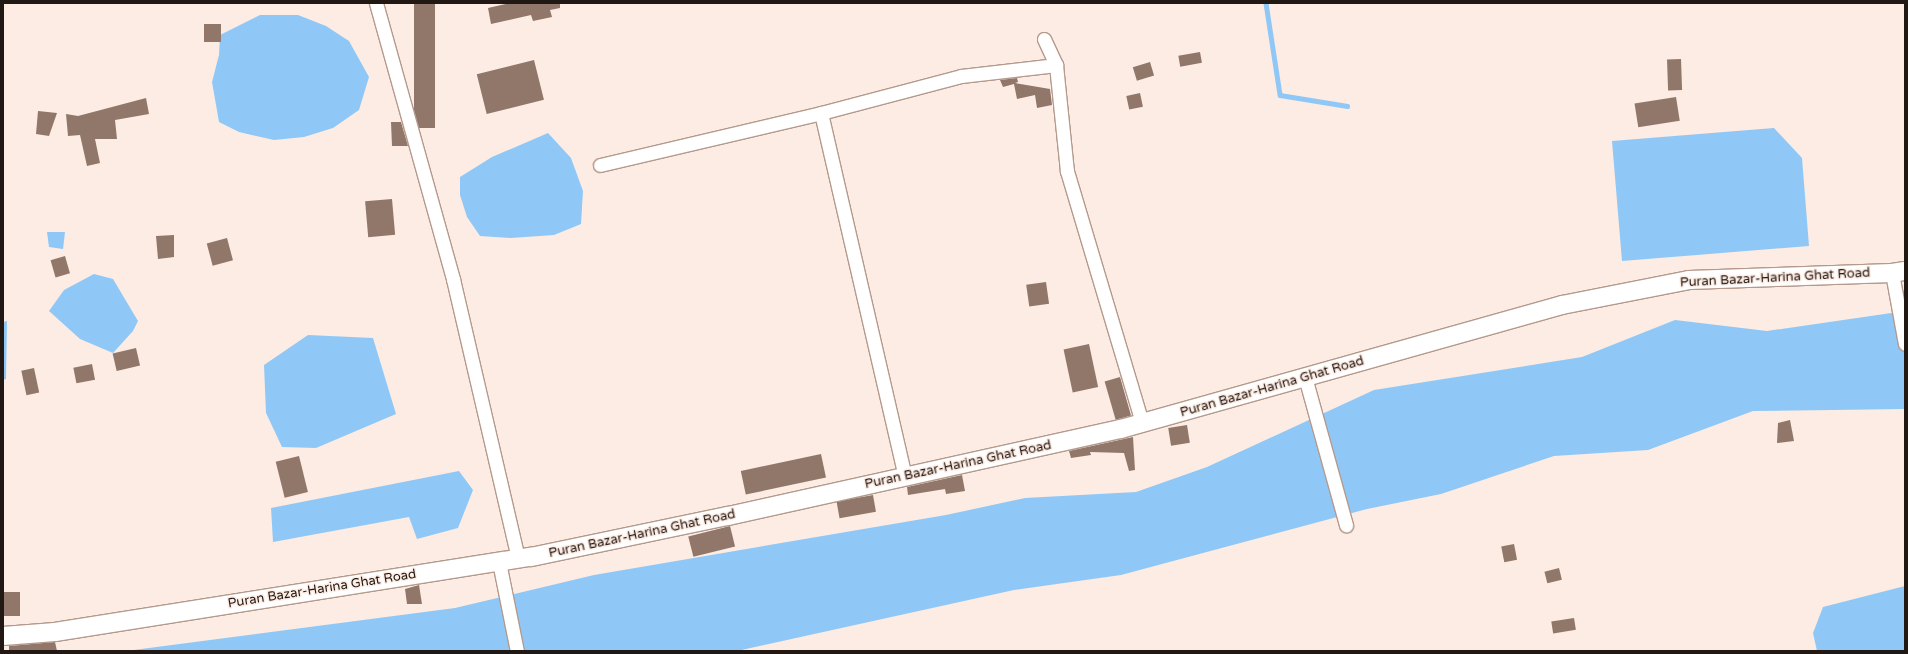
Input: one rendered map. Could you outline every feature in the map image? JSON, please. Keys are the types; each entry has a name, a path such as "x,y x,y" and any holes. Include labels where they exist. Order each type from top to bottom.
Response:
{"main road":[{"name":"Puran Bazar-Harina Ghat Road","path":"3,636 56,632 518,559 905,476 1142,423 1562,305 1689,280 1898,272"}],"street":[{"path":"376,3 453,279 518,559"},
{"path":"1044,39 1056,65 1067,171 1142,423"},
{"path":"600,165 821,113 961,76 1056,65"},
{"path":"821,113 905,476"},
{"path":"1898,272 1905,344"},
{"path":"1305,377 1346,525"},
{"path":"499,562 517,651"}],"water":[{"path":"260,15 298,15 326,26 349,41 369,77 359,110 333,128 304,137 274,140 239,132 219,122 212,82 219,55 220,35"},
{"path":"1774,128 1802,158 1809,246 1622,261 1612,141"},
{"path":"548,133 571,158 583,191 581,224 554,235 511,238 480,236 467,217 460,195 460,177 492,157"},
{"path":"47,232 65,232 63,249 49,247"},
{"path":"94,274 113,279 138,321 133,331 113,353 80,339 49,311 64,290"},
{"path":"1905,311 1905,409 1753,411 1648,450 1554,456 1441,494 1367,509 1121,575 1014,590 737,651 126,651 455,608 594,575 946,515 1025,498 1136,492 1207,467 1374,390 1582,357 1675,320 1767,331"},
{"path":"7,321 6,379 3,380 3,322"},
{"path":"308,335 373,338 396,414 316,448 282,447 266,413 264,365"},
{"path":"459,471 473,490 458,528 417,539 409,517 273,542 271,508"},
{"path":"1905,586 1905,651 1817,651 1813,633 1823,607"}],"building":[{"path":"414,3 435,3 435,128 414,128"},
{"path":"510,3 560,3 560,8 550,10 552,17 533,21 531,15 491,24 488,8"},
{"path":"204,24 221,24 221,42 204,42"},
{"path":"1200,52 1202,63 1180,67 1178,56"},
{"path":"1667,59 1681,59 1682,90 1668,90"},
{"path":"534,60 544,100 487,114 477,74"},
{"path":"1150,62 1154,75 1137,81 1133,67"},
{"path":"1017,78 1018,82 1015,83 1050,89 1052,105 1037,108 1035,95 1017,99 1014,84 1003,87 1000,80"},
{"path":"1140,93 1143,107 1129,110 1126,96"},
{"path":"1676,97 1680,121 1638,127 1635,104"},
{"path":"146,98 149,114 115,120 117,139 95,139 100,163 87,166 80,135 68,136 66,114 78,116"},
{"path":"38,111 57,113 49,136 36,134"},
{"path":"391,122 401,122 408,146 392,146"},
{"path":"392,199 395,235 368,237 365,201"},
{"path":"174,235 174,257 158,259 156,236"},
{"path":"227,238 233,260 213,266 207,243"},
{"path":"65,256 70,273 56,277 51,260"},
{"path":"1046,282 1049,304 1029,307 1026,285"},
{"path":"1089,344 1098,387 1073,392 1064,349"},
{"path":"136,348 140,366 117,371 113,353"},
{"path":"92,364 95,380 76,383 73,368"},
{"path":"34,368 39,392 26,395 21,371"},
{"path":"1120,377 1131,415 1116,420 1105,381"},
{"path":"1790,420 1794,441 1777,443 1778,423"},
{"path":"1187,425 1190,443 1171,446 1168,428"},
{"path":"1133,437 1135,470 1129,471 1124,453 1090,452 1091,455 1071,458 1069,451"},
{"path":"821,454 826,477 746,495 741,471"},
{"path":"299,456 308,492 285,498 276,462"},
{"path":"962,475 965,491 946,494 945,489 908,495 907,487"},
{"path":"873,495 876,512 840,518 837,501"},
{"path":"730,526 735,546 693,557 688,536"},
{"path":"1514,544 1517,560 1504,562 1501,546"},
{"path":"1559,568 1562,580 1547,583 1544,572"},
{"path":"419,585 422,604 407,604 405,589"},
{"path":"3,592 20,592 20,616 3,616"},
{"path":"1574,618 1576,630 1553,633 1551,622"},
{"path":"55,642 57,651 9,651 9,646"}],"waterway":[{"path":"1266,3 1280,95 1347,106"}]}
